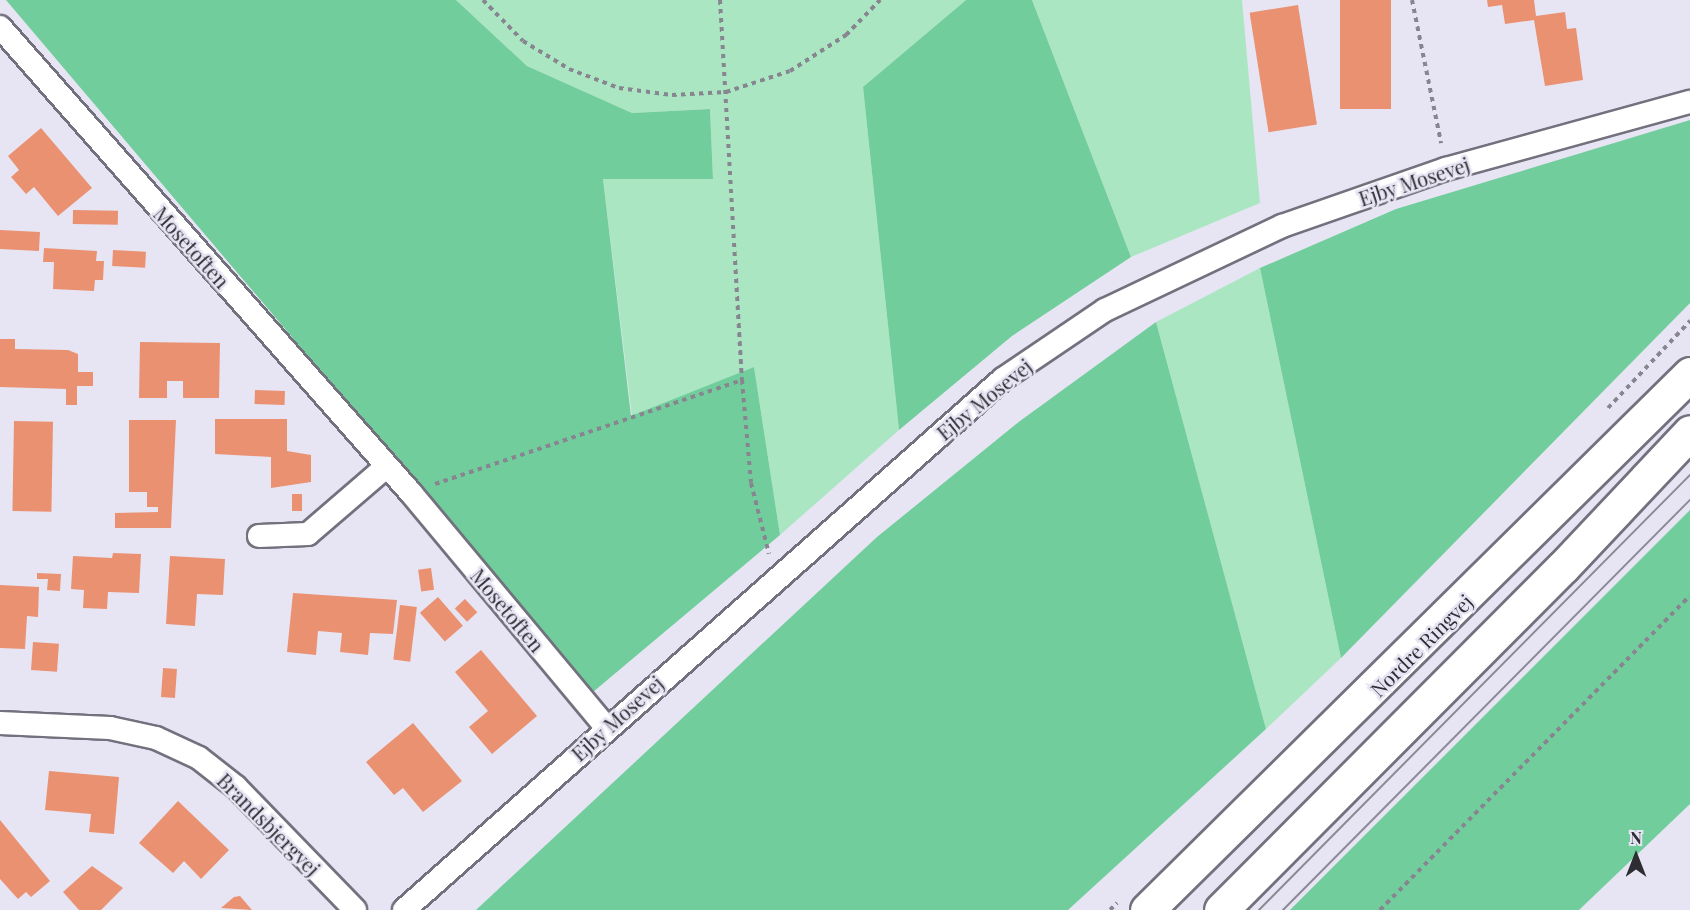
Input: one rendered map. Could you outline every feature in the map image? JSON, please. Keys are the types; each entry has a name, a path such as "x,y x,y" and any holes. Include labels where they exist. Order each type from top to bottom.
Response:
{"main road":[{"name":"Nordre Ringvej","path":"1147,910 1690,374"},
{"path":"1221,910 1563,567 1690,432"}],"street":[{"name":"Mosetoften","path":"0,27 411,492 606,727"},
{"name":"Ejby Mosevej","path":"404,910 606,727 1003,379 1105,310 1282,226 1446,169 1690,102"},
{"path":"259,536 308,534 387,466"},
{"name":"Brandsbjergvej","path":"0,723 110,728 156,738 199,758 236,787 355,910"}],"path":[{"path":"483,0 524,41 585,77 654,94 726,92 810,61 846,35 880,0"},
{"path":"720,0 741,380 751,483 775,578"},
{"path":"1412,0 1446,169"},
{"path":"411,492 741,380"},
{"path":"1380,910 1690,596"}],"green space":[{"path":"6,0 456,0 527,66 632,113 710,109 713,179 603,179 631,416 754,367 780,535 593,692"},
{"path":"456,0 966,0 863,87 899,430 780,535 754,367 632,417 603,179 713,179 710,109 632,113 527,66"},
{"path":"966,0 1032,0 1131,257 1012,336 899,430 863,87"},
{"path":"1032,0 1242,0 1260,203 1131,257"},
{"path":"1690,120 1690,303 1341,658 1260,268 1396,209"},
{"path":"1260,268 1341,658 1266,729 1156,322"},
{"path":"1156,322 1266,729 1068,910 476,910 877,537 1020,421"},
{"path":"1690,510 1690,804 1579,910 1290,910"}],"building":[{"path":"1340,0 1391,0 1391,109 1340,109"},
{"path":"1487,0 1534,0 1536,16 1565,12 1567,29 1576,28 1583,80 1545,86 1534,20 1505,24 1502,5 1488,7"},
{"path":"1298,5 1317,125 1269,132 1250,13"},
{"path":"41,128 92,188 58,216 34,187 26,194 11,177 19,170 8,156"},
{"path":"73,210 118,211 118,225 73,224"},
{"path":"0,230 40,232 39,251 0,249"},
{"path":"44,248 97,251 96,261 104,261 103,280 95,280 94,291 53,289 54,262 43,262"},
{"path":"113,250 146,252 145,268 112,266"},
{"path":"0,339 15,339 15,349 68,350 78,354 78,372 93,372 93,386 77,386 77,405 66,405 66,389 0,387"},
{"path":"140,342 220,343 219,398 183,398 183,381 167,381 167,398 139,398"},
{"path":"255,390 285,391 284,405 255,404"},
{"path":"215,419 287,419 287,451 311,455 311,482 271,488 271,457 215,454"},
{"path":"129,420 176,420 171,528 115,528 115,513 158,512 158,507 147,507 147,492 129,492"},
{"path":"14,421 53,422 51,512 12,511"},
{"path":"292,494 302,494 302,511 292,511"},
{"path":"113,553 141,554 139,593 108,592 107,609 83,608 84,590 71,589 73,556 112,558"},
{"path":"170,556 225,559 223,595 197,594 195,626 166,624"},
{"path":"431,568 434,590 421,592 418,570"},
{"path":"37,573 61,574 60,591 47,590 48,579 37,579"},
{"path":"0,585 39,587 38,617 27,616 25,649 0,648"},
{"path":"293,593 397,600 393,634 370,633 368,655 340,652 342,633 318,631 316,655 287,652"},
{"path":"438,597 463,626 445,641 420,613"},
{"path":"465,599 477,612 467,622 455,609"},
{"path":"400,605 417,607 410,662 393,660"},
{"path":"33,642 59,644 57,672 31,670"},
{"path":"481,650 537,716 492,754 469,727 488,711 455,672"},
{"path":"163,668 177,669 175,698 161,697"},
{"path":"413,723 462,781 423,812 403,788 394,795 366,762"},
{"path":"49,771 119,777 114,834 89,832 91,814 45,810"},
{"path":"178,801 229,850 201,879 184,861 173,873 139,843"},
{"path":"0,820 50,881 31,897 26,892 18,899 0,879"},
{"path":"92,866 123,888 101,910 79,910 63,892"},
{"path":"240,896 252,910 221,908 234,897"}],"tram line":[{"path":"1259,910 1690,475"},
{"path":"1283,910 1690,500"}]}
